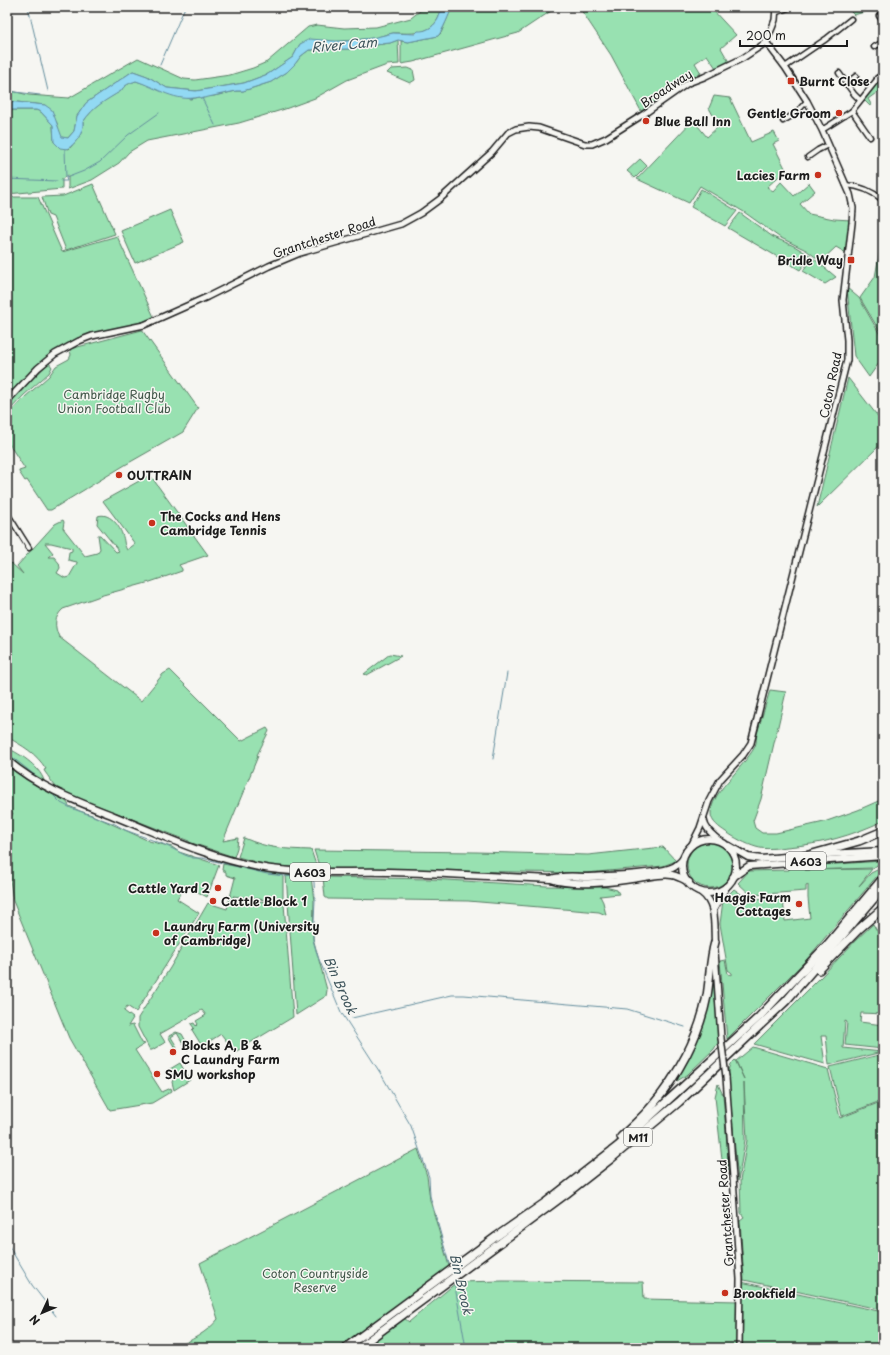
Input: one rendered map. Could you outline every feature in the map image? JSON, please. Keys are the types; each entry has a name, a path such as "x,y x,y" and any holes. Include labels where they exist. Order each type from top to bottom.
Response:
{"highway":[{"path":"809,855 860,841 883,831"},
{"name":"M11","path":"345,1348 618,1146 760,1017 824,949 883,878"},
{"name":"M11","path":"358,1348 566,1194 679,1102 786,1001 883,888"},
{"path":"786,1001 800,990 859,928 883,908"},
{"path":"570,1183 615,1143 651,1108 679,1067 700,1022 707,996 715,942"}],"main road":[{"name":"A603","path":"7,760 40,784 69,798 157,834 222,858 259,867 313,872 426,873 551,879 559,882 619,881 671,875 680,877 689,882"},
{"path":"713,910 733,877 736,869 735,860 730,850 723,843 710,839 704,839 691,846 684,857 683,870 689,882 706,896 713,910 715,942"},
{"name":"A603","path":"723,843 748,857 757,859 883,851"},
{"name":"A603","path":"733,877 749,866 883,856"},
{"name":"A603","path":"551,879 559,876 587,877 622,875 666,869 674,867 684,857"},
{"path":"698,890 713,892 728,885"}],"street":[{"path":"766,42 772,28 776,10 791,7"},
{"path":"879,16 883,21"},
{"path":"786,67 826,39 851,19"},
{"name":"Coton Road","path":"691,846 709,801 720,780 744,755 751,743 848,360 842,300 853,208 850,194 822,130 807,101 786,67 766,42"},
{"name":"Broadway","path":"576,140 585,144 592,144 606,138 644,114 688,83 704,77 742,58 766,42"},
{"path":"874,47 883,42"},
{"path":"822,130 852,112 883,72"},
{"path":"839,73 846,84 860,100"},
{"path":"846,84 856,76"},
{"path":"877,78 883,82"},
{"path":"783,121 789,119 795,114 807,101"},
{"path":"852,112 870,138"},
{"name":"Grantchester Road","path":"7,401 38,368 53,355 79,341 92,336 144,325 208,297 269,266 300,253 401,224 421,214 440,200 492,152 508,133 516,129 529,127 539,128 576,140"},
{"path":"808,157 828,145"},
{"path":"846,185 857,186 883,200"},
{"path":"7,513 29,548"},
{"path":"703,819 707,829 723,843"},
{"name":"Grantchester Road","path":"715,942 740,1279 739,1348"}],"green space":[{"path":"425,7 440,7 437,21 426,30 412,33 392,33 365,39 300,44 293,57 268,74 244,83 196,91 167,88 147,76 133,71 86,103 77,116 74,131 68,138 62,138 57,123 45,105 7,101 7,90 29,95 69,98 138,58 184,79 195,80 230,75 267,62 308,27 317,25 344,28 376,27 411,18"},
{"path":"452,7 557,7 518,33 401,64 401,41 408,42 438,36 441,33"},
{"path":"579,7 710,7 736,35 721,48 729,62 716,68 707,55 695,63 701,73 676,87 641,111 611,55"},
{"path":"850,7 881,7 854,15 851,12"},
{"path":"398,40 399,64 387,65 347,80 315,98 239,123 147,141 129,152 119,163 92,180 68,189 68,175 62,179 62,189 7,194 7,110 36,110 41,112 53,125 54,142 69,149 79,137 83,122 91,112 121,91 129,83 136,81 190,99 214,96 243,91 271,82 287,72 301,56 309,50 349,49 390,43"},
{"path":"408,68 413,70 415,80 410,83 387,73 391,69"},
{"path":"879,82 883,85 883,88 868,99 871,104 870,106 863,99 875,84"},
{"path":"714,96 730,98 751,142 774,132 779,141 773,144 786,170 767,187 773,191 781,182 794,196 809,183 815,191 800,204 809,214 834,219 851,220 846,253 836,247 821,261 806,250 779,237 744,212 700,186 689,203 637,179 693,120 707,137 719,126 709,108"},
{"path":"640,159 647,166 635,178 627,171"},
{"path":"93,184 115,234 66,250 53,217 48,215 42,197 63,196"},
{"path":"701,189 737,211 725,226 691,207"},
{"path":"7,197 38,197 62,252 117,236 154,317 129,328 98,333 57,351 7,400"},
{"path":"170,210 184,242 135,263 121,231"},
{"path":"740,213 773,237 794,246 811,256 800,270 728,228"},
{"path":"883,234 883,337 860,298 875,277"},
{"path":"812,257 836,277 825,284 803,271"},
{"path":"847,288 859,298 883,340 883,360 869,377 854,356"},
{"name":"Cambridge Rugby Union Football Club","path":"142,330 198,408 183,432 51,510 47,510 27,480 25,481 19,472 25,469 7,441 7,416 25,397 49,376 56,366 69,359 71,355 70,349"},
{"path":"49,363 52,367 49,373 24,395 7,413 7,405"},
{"path":"848,378 883,423 883,442 817,507"},
{"path":"150,475 208,555 179,565 182,571 63,609 56,618 57,633 59,637 141,701 163,674 170,670 241,741 267,728 269,731 257,755 258,756 223,841 238,838 234,857 189,842 62,792 53,783 44,770 46,769 42,763 33,754 7,737 7,566 11,563 23,574 17,566 55,524 63,520 63,528 85,556 97,553 100,549 98,535 100,535 116,552 119,551 97,524 98,516 102,515 113,520 119,527 127,550 135,544 103,501","holes":["45,543 72,548 72,551 69,552 68,560 77,563 69,577 65,578 57,573 60,568 59,563 54,557 48,557 53,553"]},
{"path":"390,654 401,656 367,675 364,674"},
{"path":"770,690 786,692 761,799 753,821 755,828 762,833 776,833 824,822 883,799 883,821 848,835 824,841 800,846 767,849 756,847 741,841 719,827 714,822 711,817 713,802 754,749"},
{"path":"7,748 30,762 40,772 45,784 7,757"},
{"name":"Laundry Farm (University of Cambridge)","path":"7,766 27,780 67,802 69,806 149,841 172,847 179,852 219,865 207,897 185,885 177,899 199,913 136,1012 127,1006 124,1011 133,1018 128,1026 133,1025 142,1043 145,1044 135,1050 162,1092 171,1088 172,1091 152,1103 110,1110 69,1038 13,901 7,858 7,827 13,813 7,812"},
{"path":"244,838 277,848 311,850 317,868 270,866 238,857"},
{"path":"705,842 715,842 723,846 729,852 733,860 733,870 729,878 723,884 715,888 705,888 697,884 691,878 687,870 687,860 691,852 697,846"},
{"path":"663,847 676,861 663,866 586,873 320,869 314,850 588,855"},
{"path":"883,861 873,868 805,870 872,869 859,886 871,873 883,867 883,869 807,959 727,1039 720,961 725,960 728,974 732,975 732,973 728,970 720,924 723,900 734,889 748,899 783,898 785,921 810,918 808,885 806,886 806,891 751,895 738,883 749,871 789,870 789,867"},
{"path":"223,864 283,875 283,902 233,896 234,899 247,901 247,899 284,904 293,1017 235,1052 221,1034 202,1046 192,1030 194,1028 191,1024 194,1023 196,1026 198,1024 196,1021 206,1015 202,1010 160,1034 165,1042 150,1050 138,1027 138,1018 170,968 208,903 227,909 235,878 226,875 226,872 222,870"},
{"path":"286,875 311,877 314,901 313,938 327,990 326,996 296,1015"},
{"path":"323,877 430,879 547,886 605,887 617,890 619,894 600,896 606,915 599,912 468,901 328,899 325,897"},
{"path":"873,924 883,941 883,1014 861,1013 860,1022 883,1025 883,1049 845,1045 847,1022 845,1021 843,1048 882,1052 829,1065 826,1036 821,1036 825,1064 754,1044 856,940"},
{"path":"714,983 719,1041 714,1049 687,1075 677,1081 699,1036"},
{"path":"176,1032 182,1034 189,1047 187,1050 177,1033 171,1037 177,1047 175,1048 169,1036"},
{"path":"753,1047 828,1069 840,1118 883,1101 883,1310 744,1280 740,1220 744,1217 741,1213 740,1181 747,1140 744,1083 745,1140 738,1181 728,1074 731,1064 735,1060 744,1079 736,1061"},
{"path":"883,1054 883,1100 842,1116 830,1067"},
{"path":"180,1063 184,1070 173,1077 169,1077 165,1072"},
{"path":"185,1072 190,1080 174,1090 173,1080"},
{"path":"718,1084 723,1095 729,1171 723,1168 715,1097"},
{"name":"Coton Countryside Reserve","path":"418,1149 427,1176 430,1200 449,1266 448,1268 338,1348 175,1348 204,1332 218,1319 200,1263"},
{"path":"457,1282 643,1282 644,1299 742,1301 743,1285 741,1282 883,1312 883,1348 363,1348 404,1318 409,1322"}],"water":[{"name":"River Cam","path":"440,7 452,7 444,27 438,36 408,42 398,40 390,43 372,45 371,47 368,45 349,49 309,50 301,56 287,72 271,82 243,91 236,91 201,99 200,97 183,98 167,94 136,81 125,86 121,91 100,104 91,112 83,122 79,137 67,149 60,148 54,142 53,125 41,112 36,110 7,110 7,101 45,105 52,110 62,137 68,138 74,131 77,116 86,103 133,71 147,76 167,88 196,91 244,83 268,74 293,57 300,44 310,39 346,41 372,38 393,33 415,34 418,31 423,31 435,24 439,16"}],"waterway":[{"path":"7,9 19,7"},
{"path":"28,7 48,91"},
{"path":"160,65 185,7"},
{"path":"7,91 40,95"},
{"path":"202,98 215,125"},
{"path":"65,149 66,178 84,171 100,162 128,135 159,113"},
{"path":"61,181 67,181 66,178"},
{"path":"7,179 57,181"},
{"path":"493,759 507,673"},
{"name":"Bin Brook","path":"7,753 37,777"},
{"name":"Bin Brook","path":"54,796 61,803 71,808 115,824 125,830 163,844 193,858 202,858 267,874 312,879 314,882 315,900 313,940 318,957 341,1012 381,1074 411,1126 429,1177 430,1196 450,1267"},
{"path":"352,1018 452,995 464,995 627,1009 685,1027"},
{"path":"7,1243 32,1285 56,1316"},
{"name":"Bin Brook","path":"454,1281 466,1348"}],"place":[{"name":"Burnt Close","path":"791,81"},
{"name":"Gentle Groom","path":"839,113"},
{"name":"Blue Ball Inn","path":"646,121"},
{"name":"Lacies Farm","path":"818,175"},
{"name":"Bridle Way","path":"851,260"},
{"name":"OUTTRAIN","path":"119,475"},
{"name":"The Cocks and Hens Cambridge Tennis","path":"152,523"},
{"name":"Cattle Yard 2","path":"218,888"},
{"name":"Cattle Block 1","path":"213,901"},
{"name":"Haggis Farm Cottages","path":"799,904"},
{"name":"Laundry Farm (University of Cambridge)","path":"156,933"},
{"name":"Blocks A, B & C Laundry Farm","path":"173,1052"},
{"name":"SMU workshop","path":"157,1074"},
{"name":"Brookfield","path":"725,1293"}]}
